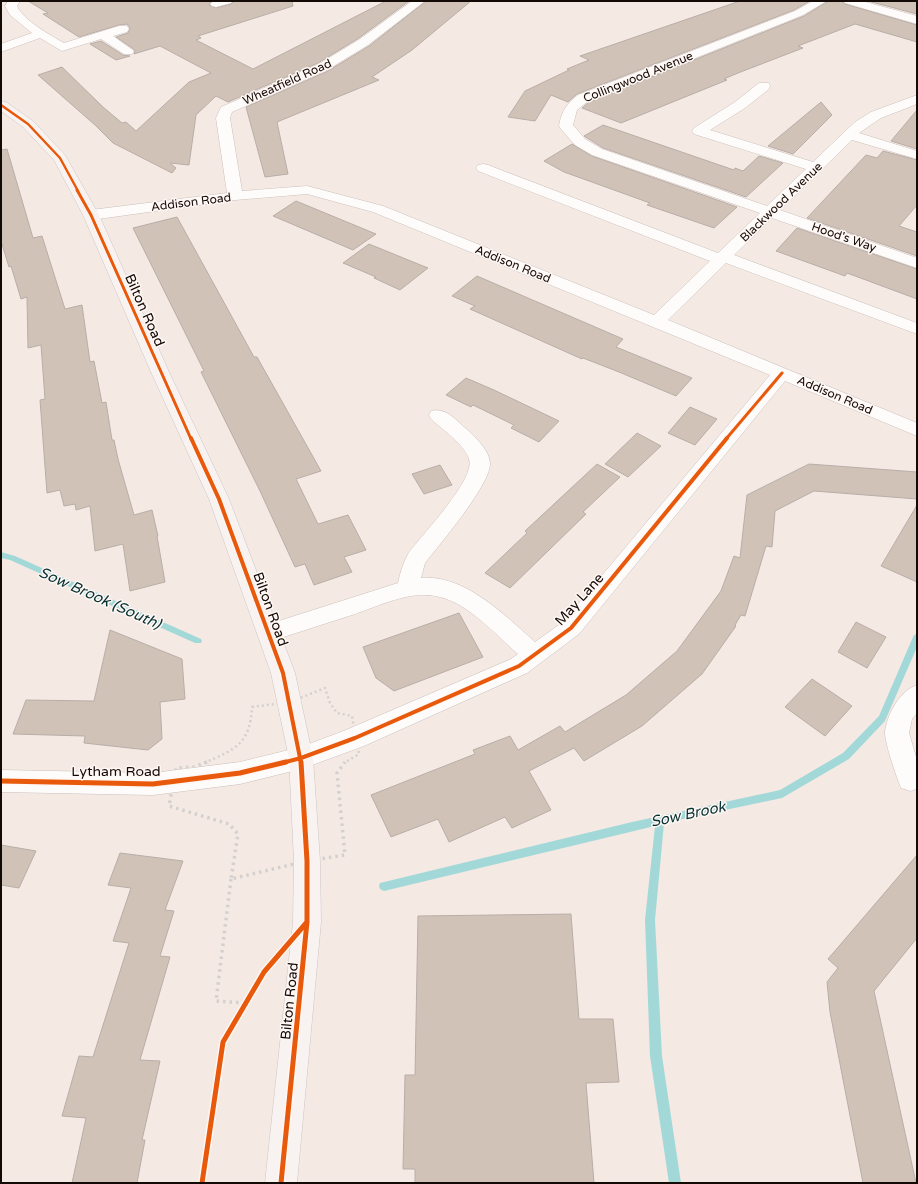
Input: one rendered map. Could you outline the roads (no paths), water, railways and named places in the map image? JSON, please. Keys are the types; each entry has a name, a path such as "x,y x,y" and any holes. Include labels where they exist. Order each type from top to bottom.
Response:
{"main road":[{"name":"Bilton Road","path":"1,105 28,124 60,158 91,215 160,372 219,499 283,673 301,758 307,861 307,922 282,1183"}],"street":[{"path":"14,1 11,6 14,13 41,34 62,47 123,29"},
{"name":"Wheatfield Road","path":"235,196 223,118 226,110 323,68 364,42 419,1"},
{"name":"Collingwood Avenue","path":"771,212 597,152 580,142 572,134 566,126 567,116 572,108 583,98 799,12 821,1"},
{"path":"849,1 917,20"},
{"path":"1,48 41,34"},
{"path":"103,36 128,51"},
{"path":"764,86 740,105 699,130 816,168"},
{"name":"Blackwood Avenue","path":"656,322 860,125 876,115 917,99"},
{"path":"850,135 917,155"},
{"path":"483,168 722,258 917,329"},
{"name":"Addison Road","path":"91,215 235,196 307,190 337,197 378,209 782,373 917,430"},
{"name":"Hood's Way","path":"771,212 917,263"},
{"name":"May Lane","path":"301,758 355,738 519,666 571,628 782,373"},
{"path":"408,589 411,572 416,560 473,485 478,474 480,463 476,450 438,415"},
{"path":"268,633 408,589 426,586 441,588 467,598 534,655"},
{"path":"910,780 897,733 901,715 917,695"},
{"name":"Lytham Road","path":"1,781 153,784 240,773 301,758"}],"waterway":[{"name":"Sow Brook (South)","path":"1,555 12,558 198,641"},
{"name":"Sow Brook","path":"660,820 782,794 846,756 882,718 917,637"},
{"name":"Sow Brook","path":"384,886 660,820"},
{"path":"660,820 650,920 656,1056 675,1183"}]}
